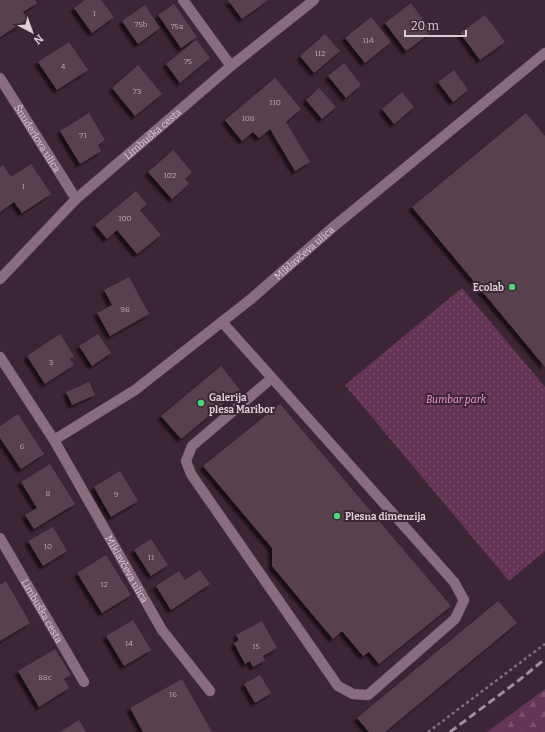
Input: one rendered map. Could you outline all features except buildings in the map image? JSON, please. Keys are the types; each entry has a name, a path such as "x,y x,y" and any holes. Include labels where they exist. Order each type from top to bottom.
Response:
{"street":[{"path":"183,0 231,66"},
{"name":"Limbuška cesta","path":"0,278 76,199 231,66 314,0"},
{"name":"Miklavčeva ulica","path":"54,440 135,390 222,322 251,299 338,223 545,53"},
{"name":"Šnuderlova ulica","path":"0,78 76,199"},
{"path":"222,322 272,378 454,582 464,600 455,619 368,695 353,694 338,686 191,474 186,461 192,446 272,378"},
{"name":"Miklavčeva ulica","path":"0,357 54,440 162,630 210,692"},
{"name":"Limbuška cesta","path":"0,538 84,682"}],"path":[{"path":"428,732 545,644"}],"green space":[{"name":"Bumbar park","path":"462,288 545,387 545,551 509,581 345,385"},
{"path":"545,689 545,732 487,732"}],"railway":[{"path":"450,732 545,659"}],"place":[{"name":"Ecolab","path":"512,287"},
{"name":"Galerija plesa Maribor","path":"201,403"},
{"name":"Plesna dimenzija","path":"337,516"}]}
